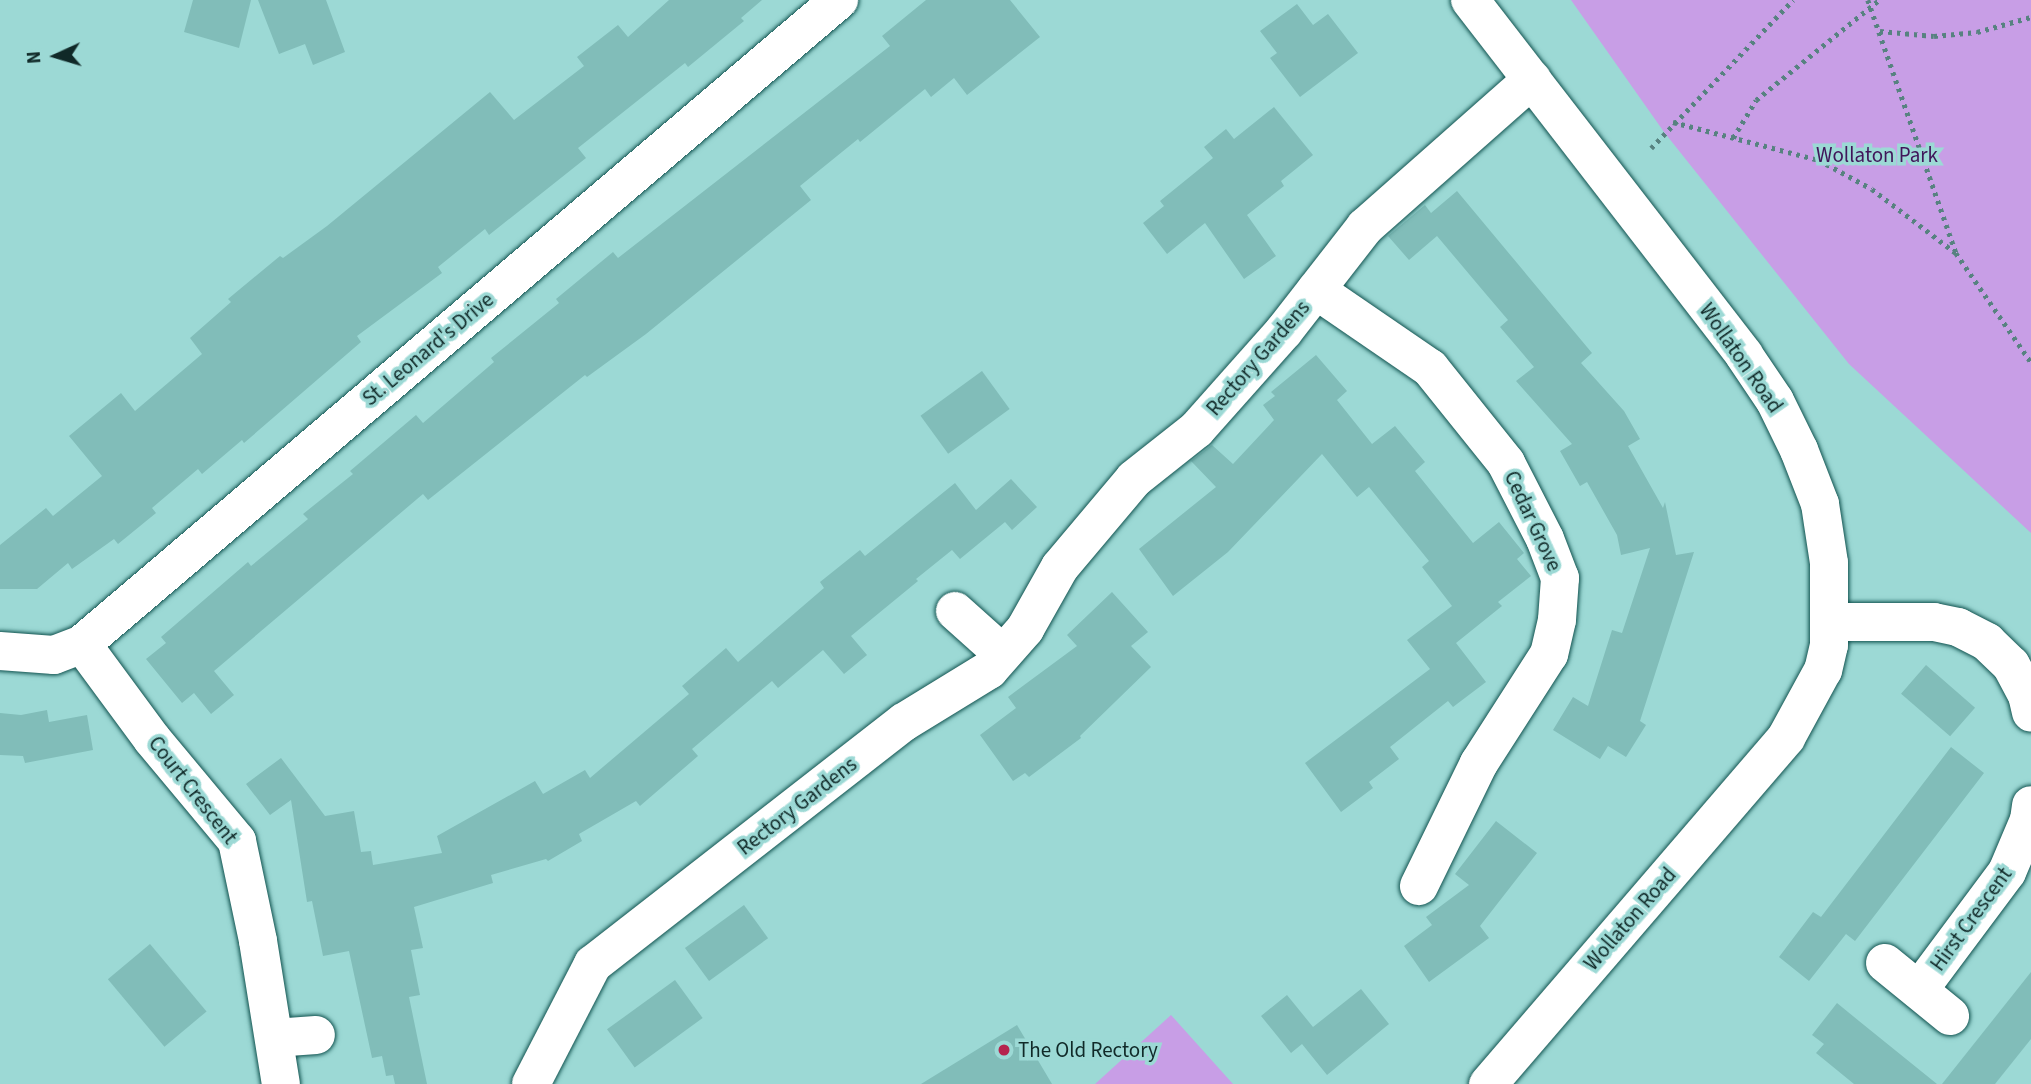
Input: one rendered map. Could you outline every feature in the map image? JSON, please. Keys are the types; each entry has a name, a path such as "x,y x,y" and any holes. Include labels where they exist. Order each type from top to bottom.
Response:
{"street":[{"name":"St. Leonard's Drive","path":"0,651 54,655 82,644 839,0"},
{"name":"Wollaton Road","path":"1470,0 1744,355 1775,401 1799,450 1820,504 1829,563 1830,622 1823,670 1786,738 1488,1084"},
{"name":"Rectory Gardens","path":"531,1084 593,964 904,722 989,670 1025,629 1060,567 1134,479 1197,429 1284,331 1366,227 1532,79"},
{"name":"Cedar Grove","path":"1316,290 1430,368 1506,463 1545,539 1560,578 1557,620 1549,654 1479,763 1419,886"},
{"path":"955,611 1003,654"},
{"path":"1830,622 1922,622 1958,627 1987,642 2011,665 2027,695 2031,713"},
{"name":"Court Crescent","path":"82,644 152,739 237,841 281,1084"},
{"name":"Hirst Crescent","path":"1919,990 2007,872 2029,820 2031,805"},
{"name":"Hirst Crescent","path":"1885,963 1950,1016"},
{"path":"274,1038 316,1035"}],"path":[{"path":"1651,148 1673,122 1793,0"},
{"path":"1868,0 1956,253 2031,362"},
{"path":"1734,138 1756,100 1879,0"},
{"path":"1880,32 1934,36 1977,32 2031,17"},
{"path":"1673,122 1819,160 1872,189 1956,253"}],"green space":[{"name":"Wollaton Park","path":"1571,0 2031,0 2031,533 1849,364 1664,132"},
{"path":"1171,1015 1233,1084 1095,1084"}],"building":[{"path":"193,0 251,0 239,48 184,32"},
{"path":"258,0 326,0 345,52 313,65 305,44 279,54"},
{"path":"669,0 762,0 741,18 744,21 688,67 685,63 578,148 586,158 489,235 485,229 438,267 442,273 357,336 361,342 244,443 242,440 202,474 198,469 152,508 156,513 118,544 114,539 72,569 68,563 37,589 0,589 0,545 46,508 53,516 102,476 69,436 121,393 135,411 202,354 190,338 231,302 228,299 280,256 283,258 327,226 490,92 514,120 584,66 577,57 618,25 628,37"},
{"path":"926,0 1010,0 1040,37 967,95 954,78 931,97 925,89 860,142 858,139 800,186 811,200 646,334 587,377 585,375 428,500 423,494 214,671 234,695 211,714 194,693 182,703 146,659 166,643 161,637 248,562 251,566 308,519 303,514 353,474 350,471 416,415 423,423 494,362 491,358 559,303 556,299 613,252 618,258 890,46 882,36"},
{"path":"1297,4 1313,25 1328,14 1358,53 1300,97 1270,58 1277,53 1260,31"},
{"path":"1274,107 1313,155 1281,181 1284,186 1247,215 1276,256 1244,279 1205,223 1167,254 1143,223 1164,206 1160,201 1213,158 1204,147 1226,129 1234,139"},
{"path":"1457,191 1592,353 1581,363 1624,411 1640,439 1628,446 1663,508 1665,502 1676,555 1694,552 1640,721 1646,725 1626,757 1608,746 1600,759 1553,730 1573,697 1588,706 1612,630 1622,633 1650,548 1621,555 1617,535 1587,482 1580,486 1560,451 1572,444 1516,381 1534,367 1500,327 1508,320 1437,236 1409,260 1388,236 1425,205 1431,213"},
{"path":"1316,355 1347,391 1337,400 1372,444 1395,426 1425,462 1415,471 1473,543 1499,522 1524,553 1517,559 1531,576 1498,602 1502,606 1456,643 1486,682 1453,707 1448,701 1390,747 1399,759 1369,782 1373,788 1341,812 1305,763 1430,669 1407,640 1452,606 1422,567 1429,561 1369,487 1357,497 1322,454 1228,552 1173,596 1139,549 1216,487 1191,461 1212,445 1233,464 1274,420 1263,405 1275,396 1271,392"},
{"path":"982,371 1010,409 948,454 921,416"},
{"path":"1011,479 1037,507 1012,530 1005,522 960,559 952,550 916,579 918,581 851,636 867,655 844,674 823,650 778,688 772,681 692,749 698,756 640,806 636,801 579,834 582,841 548,861 546,859 491,875 493,883 414,907 423,948 411,950 420,995 409,997 427,1084 395,1084 393,1075 386,1076 382,1056 372,1058 349,951 323,956 312,901 307,902 291,800 270,815 246,784 281,758 325,816 354,811 361,852 371,851 373,865 442,853 437,836 535,781 543,794 585,770 590,778 689,694 682,686 726,648 738,662 824,588 820,582 860,550 865,556 955,483 976,510"},
{"path":"1112,592 1148,632 1131,646 1151,667 1080,736 1081,738 1029,777 1025,773 1013,781 980,735 1016,708 1008,697 1077,646 1067,635"},
{"path":"1926,665 1975,708 1950,736 1901,694"},
{"path":"47,710 49,722 87,715 93,750 25,763 23,756 0,755 0,713 21,715"},
{"path":"1951,747 1984,773 1855,941 1846,934 1809,981 1779,957 1813,912 1821,917"},
{"path":"1496,821 1537,853 1480,926 1489,938 1429,982 1404,946 1432,925 1426,917 1469,885 1455,874"},
{"path":"744,905 768,938 709,981 685,948"},
{"path":"150,944 207,1011 164,1047 108,979"},
{"path":"2031,972 2031,1039 1995,1084 1942,1084"},
{"path":"675,980 703,1018 635,1067 607,1029"},
{"path":"1361,989 1389,1024 1327,1075 1302,1044 1291,1053 1261,1016 1287,995 1313,1027"},
{"path":"1837,1003 1937,1084 1854,1084 1816,1053 1824,1044 1812,1035"},
{"name":"The Old Rectory","path":"1017,1025 1052,1084 921,1084"}],"place":[{"name":"The Old Rectory","path":"1004,1050"}]}
